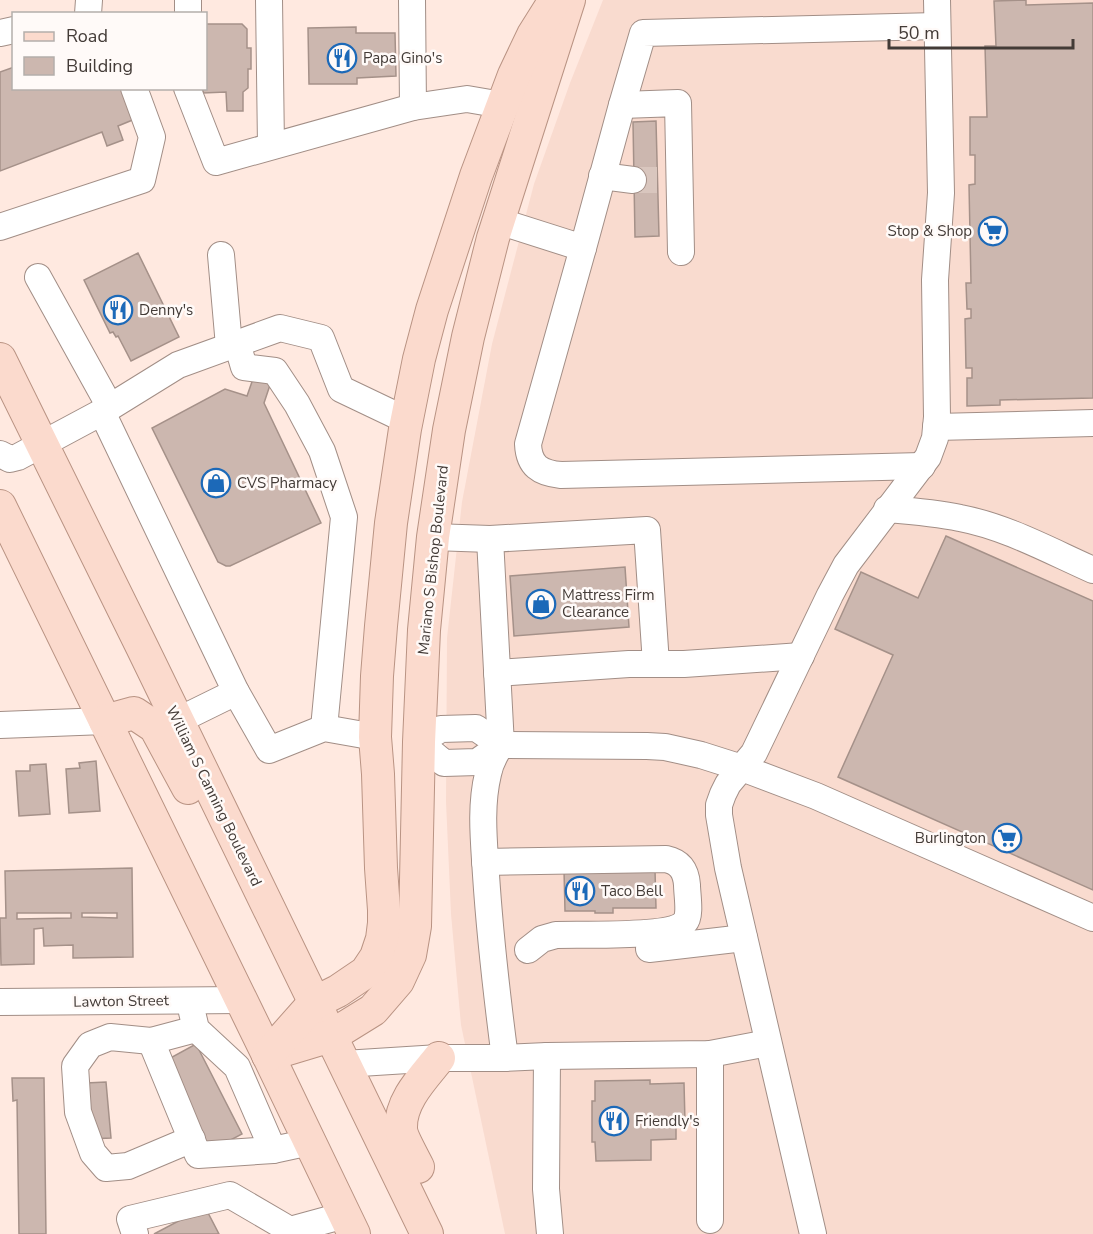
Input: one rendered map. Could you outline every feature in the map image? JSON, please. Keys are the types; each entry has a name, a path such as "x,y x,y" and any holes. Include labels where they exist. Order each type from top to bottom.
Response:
{"main road":[{"path":"268,1055 314,1003 338,992 366,972 376,957 382,939 384,923 375,737 377,676 385,575 406,420 418,359 460,221 514,75 533,35 555,0"},
{"name":"Mariano S Bishop Boulevard","path":"268,1055 331,1036 373,1011 398,981 410,955 415,926 419,742 424,641 433,537 449,430 479,289 498,221 569,0"},
{"name":"William S Canning Boulevard","path":"0,359 427,1234"},
{"path":"406,420 449,430"},
{"path":"0,506 350,1224"},
{"path":"105,721 134,713 155,727 187,787 230,828"},
{"path":"375,737 419,742"},
{"path":"438,1234 428,1189 401,1130 404,1109 439,1058"}],"street":[{"path":"269,0 271,146"},
{"path":"412,0 413,107"},
{"path":"813,1234 728,868 719,805 728,784 754,753 840,574 922,466 932,447 936,427 935,280 941,193 937,0"},
{"path":"922,466 561,475 543,471 530,459 528,452 529,436 643,33 937,26"},
{"path":"0,227 142,180 152,137 135,90"},
{"path":"188,90 216,162 413,107 466,99 502,105"},
{"path":"622,105 678,103 657,179 681,252"},
{"path":"602,176 657,179"},
{"path":"498,221 583,248"},
{"path":"220,255 233,345 244,367 275,371 297,404 322,451 344,517 324,728"},
{"path":"38,277 106,410 236,692 269,750 324,728 375,737"},
{"path":"0,454 10,459 18,457 106,410 178,365 280,328 321,338 341,389 406,420"},
{"path":"936,427 1093,423"},
{"path":"888,509 962,518 1007,532 1093,570"},
{"path":"433,537 490,539 647,530 656,664"},
{"path":"490,539 501,745 488,771 483,819 492,951 505,1058"},
{"path":"497,673 801,656"},
{"path":"177,721 236,692"},
{"path":"0,725 105,721"},
{"path":"501,745 477,762 444,763 419,742 441,729 476,728 501,745 647,746 665,747 701,755 844,807 1093,918"},
{"path":"485,862 666,859 679,864 686,874 688,915 685,922 678,928 654,933 556,935 542,939 528,950"},
{"path":"492,951 652,948 744,938"},
{"path":"190,1000 196,1029 237,1066 273,1149"},
{"name":"Lawton Street","path":"0,1002 241,1000"},
{"path":"192,1139 128,1166 106,1168 93,1153 78,1112 75,1066 90,1045 110,1037 151,1041 196,1029"},
{"path":"151,1041 198,1155 273,1149 310,1142"},
{"path":"345,1064 439,1058 710,1054 768,1043"},
{"path":"710,1054 710,1220"},
{"path":"237,1066 268,1055"},
{"path":"547,1056 546,1189 550,1234"},
{"path":"135,1234 130,1219 230,1195 289,1232 350,1224"}],"shaded area":[{"path":"603,0 1093,0 1093,1234 505,1234 461,1025 451,914 446,802 447,638 462,502 492,344 534,184"}],"building":[{"path":"1026,0 1026,5 1093,3 1093,398 1000,400 1000,405 967,406 967,378 972,378 972,368 966,368 965,319 971,318 971,309 967,309 966,283 971,283 969,185 975,184 975,155 970,155 970,117 987,117 985,46 996,46 994,1"},
{"path":"207,24 242,24 247,29 247,48 251,48 251,69 248,69 248,88 243,92 243,111 227,111 226,92 203,93 203,90 207,90"},
{"path":"356,27 356,33 395,33 396,76 357,78 357,84 309,84 308,28"},
{"path":"12,68 12,90 125,90 135,119 118,126 123,140 107,146 102,132 0,171 0,72"},
{"path":"656,121 659,236 635,237 633,122"},
{"path":"138,253 179,337 131,361 118,336 116,337 113,332 110,333 84,280"},
{"path":"254,376 271,382 264,403 321,523 226,566 218,562 152,428 225,389 247,396"},
{"path":"946,536 1093,601 1093,890 838,777 893,655 835,629 861,572 918,598"},
{"path":"625,567 629,627 514,636 510,576"},
{"path":"96,761 100,811 69,813 66,769 80,768 79,763"},
{"path":"46,764 50,814 19,816 16,771 30,771 30,765"},
{"path":"132,868 133,957 73,958 73,945 44,946 43,928 34,929 34,964 1,965 0,918 6,918 5,871","holes":["17,913 71,913 71,918 17,919","82,913 117,913 117,918 82,917"]},
{"path":"564,870 655,870 656,908 613,908 613,913 565,911"},
{"path":"196,1044 242,1134 210,1151 163,1062"},
{"path":"12,1078 44,1078 46,1234 19,1234 17,1100 13,1101"},
{"path":"650,1080 650,1084 684,1083 685,1122 676,1122 676,1139 651,1140 651,1160 596,1161 595,1142 592,1142 592,1101 595,1101 595,1081"},
{"path":"106,1082 111,1138 89,1139 86,1083"},
{"path":"205,1207 219,1234 154,1234"}],"tunnel":[{"path":"633,180 657,180"}],"place":[{"name":"Papa Gino's","path":"342,58"},
{"name":"Stop & Shop","path":"993,231"},
{"name":"Denny's","path":"118,310"},
{"name":"CVS Pharmacy","path":"216,483"},
{"name":"Mattress Firm Clearance","path":"541,604"},
{"name":"Burlington","path":"1007,838"},
{"name":"Taco Bell","path":"580,891"},
{"name":"Friendly's","path":"614,1121"}]}
